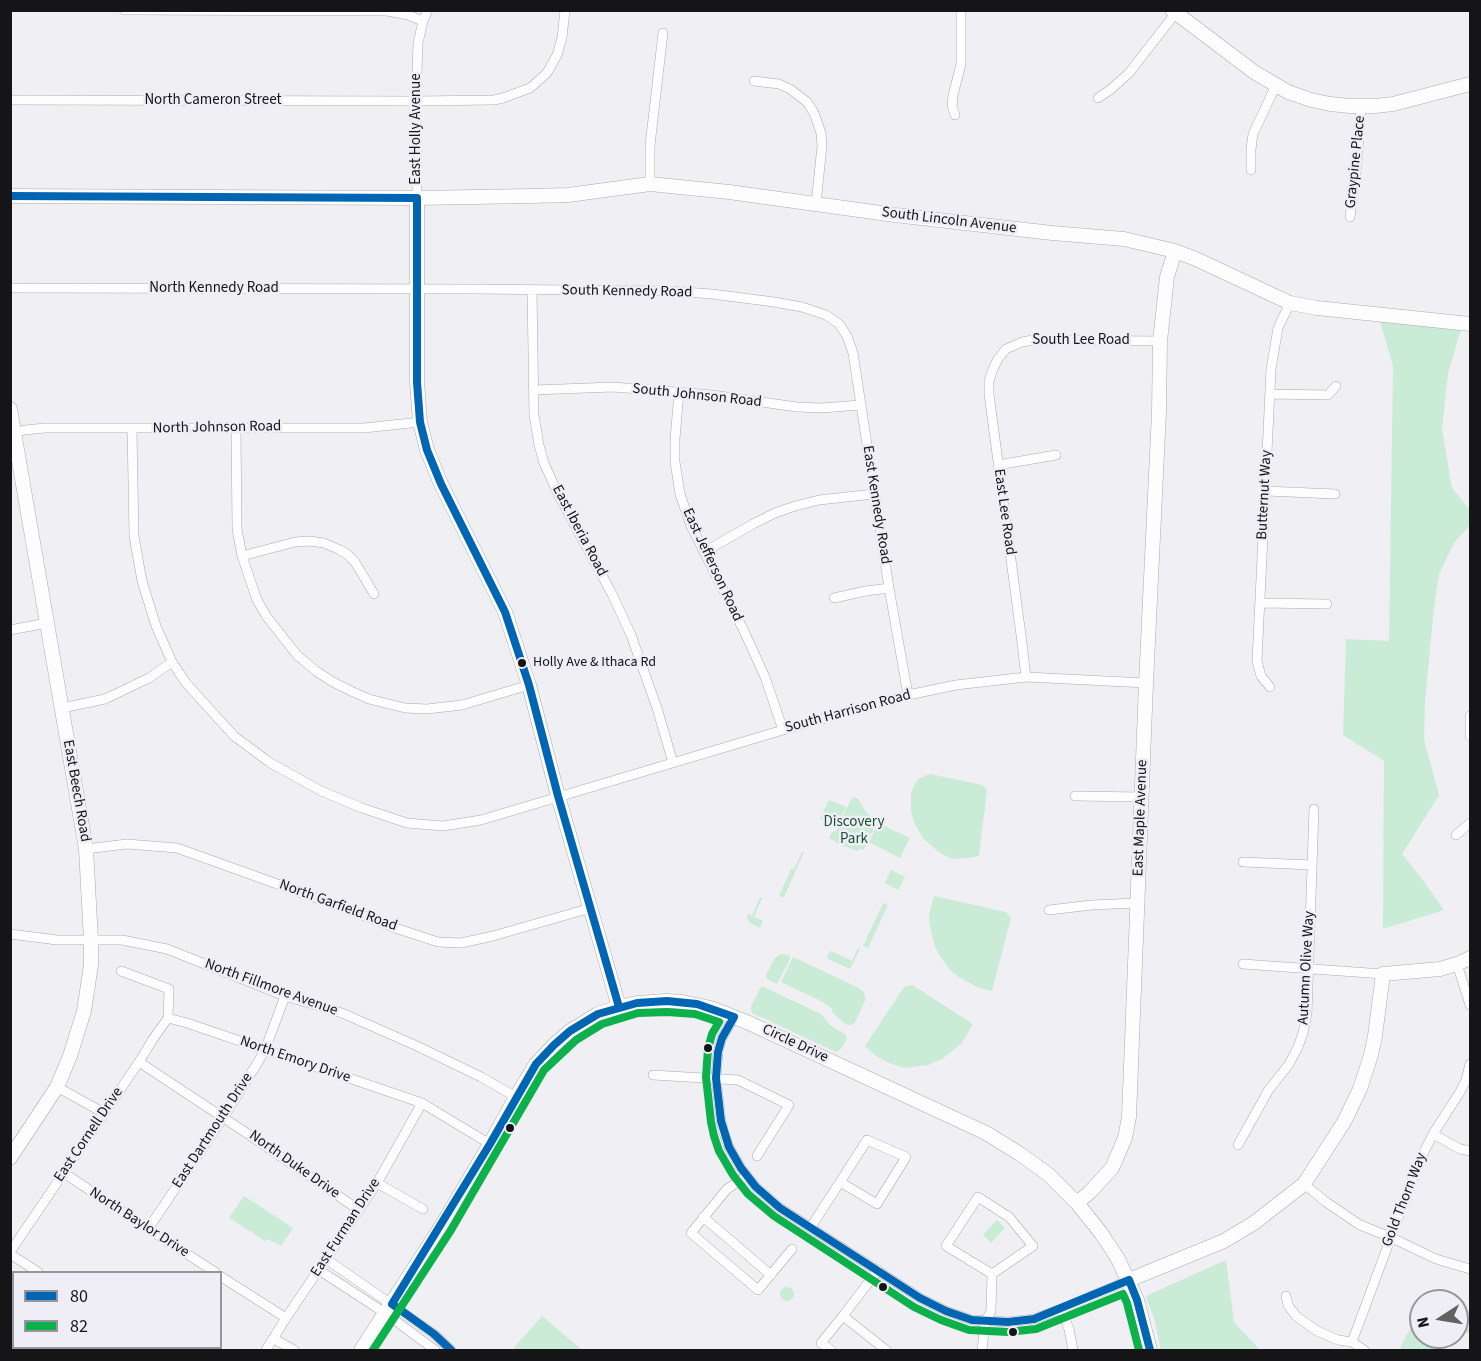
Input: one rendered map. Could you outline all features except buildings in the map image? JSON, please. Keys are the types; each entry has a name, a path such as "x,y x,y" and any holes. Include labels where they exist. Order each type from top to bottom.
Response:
{"street":[{"path":"124,10 387,11 423,21"},
{"name":"East Holly Avenue","path":"428,10 418,43 416,101 417,382 420,422 427,450 441,484 505,612 529,685 558,796 619,1006"},
{"name":"North Cameron Street","path":"10,100 494,100 530,88 547,73 557,55 566,10"},
{"path":"955,115 952,106 961,64 961,10"},
{"path":"1098,98 1129,73 1175,12 1254,72 1288,92 1311,100 1361,106 1393,104 1470,84"},
{"path":"650,184 650,145 663,33"},
{"path":"754,81 779,84 790,89 807,102 814,113 821,133 822,146 816,204"},
{"path":"1251,171 1253,134 1276,85"},
{"name":"Graypine Place","path":"1350,218 1361,106"},
{"name":"South Lincoln Avenue","path":"10,196 417,198 568,195 650,184 1030,231 1124,239 1175,251 1196,259 1290,303 1317,308 1470,324"},
{"name":"East Maple Avenue","path":"1077,1203 1112,1168 1125,1138 1129,1117 1159,412 1160,341 1167,277 1175,251"},
{"name":"North Kennedy Road","path":"10,288 417,289"},
{"name":"South Kennedy Road","path":"417,289 671,291 712,294 802,307 826,315 833,320"},
{"name":"East Iberia Road","path":"532,290 534,415 543,463 631,635 657,708 673,763"},
{"name":"Butternut Way","path":"1270,687 1261,676 1257,662 1270,394 1273,348 1278,328 1290,303"},
{"name":"East Kennedy Road","path":"833,320 840,324 848,336 853,354 908,695"},
{"name":"South Lee Road","path":"1005,351 1022,342 1033,340 1160,341"},
{"name":"East Lee Road","path":"1005,351 993,369 988,387 1026,677"},
{"path":"1270,394 1328,395 1336,386"},
{"name":"South Johnson Road","path":"534,390 613,387 712,395 797,407 860,405"},
{"name":"East Jefferson Road","path":"679,392 675,462 680,494 691,526 765,677 783,730"},
{"name":"East Beech Road","path":"10,409 86,849 91,940 91,965 84,1011 70,1056 57,1087 10,1158"},
{"name":"North Johnson Road","path":"14,433 45,429 364,428 420,422"},
{"path":"236,428 237,529 242,556 257,600 267,617 297,655 333,682 386,705 405,708 427,709 462,705 529,685"},
{"name":"South Harrison Road","path":"132,429 134,536 142,581 156,626 172,662 186,683 234,736 269,762 321,791 407,823 443,826 480,820 783,730 908,695 956,685 1026,677 1146,683"},
{"path":"998,465 1056,455"},
{"path":"1266,491 1335,494"},
{"path":"704,552 753,524 795,506 819,500 874,494"},
{"path":"242,556 295,542 324,543 347,554 355,562 374,594"},
{"path":"834,598 889,588"},
{"path":"1260,603 1327,604"},
{"path":"10,630 47,623"},
{"path":"62,708 105,699 149,678 172,662"},
{"path":"1470,716 1470,736"},
{"path":"1075,796 1142,797"},
{"name":"Autumn Olive Way","path":"1238,1145 1268,1091 1289,1064 1303,1033 1307,1014 1310,969 1314,809"},
{"path":"1456,835 1470,824"},
{"name":"North Garfield Road","path":"86,849 128,844 177,848 438,942 461,943 494,936 591,908"},
{"path":"1244,862 1312,865"},
{"path":"1049,910 1137,903"},
{"name":"North Fillmore Avenue","path":"10,934 57,940 122,940 167,949 285,996 342,1013 406,1041 516,1096"},
{"path":"1243,964 1383,974 1440,969 1470,958"},
{"path":"1457,964 1470,1005"},
{"path":"121,971 169,989 168,1018"},
{"path":"734,1017 722,1038 718,1052 716,1078 721,1121 735,1158 756,1187 773,1203 920,1298 946,1311 972,1320 1021,1321 1062,1309 1224,1241 1254,1222 1304,1184 1344,1122 1360,1089 1375,1036 1383,974"},
{"name":"East Dartmouth Drive","path":"148,1229 223,1118 265,1050 285,996"},
{"name":"Circle Drive","path":"516,1096 536,1064 554,1045 570,1030 598,1014 619,1006 637,1003 682,1002 711,1008 734,1017 986,1133 1040,1168 1077,1203"},
{"name":"North Emory Drive","path":"168,1018 422,1103 490,1143"},
{"name":"East Cornell Drive","path":"10,1253 168,1018"},
{"name":"North Duke Drive","path":"138,1062 359,1210"},
{"name":"Gold Thorn Way","path":"1352,1342 1419,1162 1433,1134 1460,1092 1470,1064"},
{"path":"653,1075 738,1080 789,1105 757,1156"},
{"path":"57,1087 104,1113"},
{"path":"361,1350 389,1309 516,1096"},
{"name":"East Furman Drive","path":"266,1350 377,1183 422,1103"},
{"path":"1433,1134 1460,1149 1470,1151"},
{"path":"811,1227 867,1140 906,1157 877,1204 840,1182"},
{"name":"North Baylor Drive","path":"64,1173 213,1271"},
{"path":"747,1176 727,1190 691,1233 758,1290 792,1249"},
{"path":"377,1183 423,1209"},
{"path":"1304,1184 1360,1225 1436,1259 1470,1269"},
{"path":"978,1197 1009,1217 1033,1246 993,1274 946,1246 978,1197"},
{"path":"1077,1203 1101,1233 1129,1280 1137,1300 1150,1350"},
{"path":"703,1217 771,1275"},
{"path":"10,1253 37,1271"},
{"path":"326,1259 389,1309 435,1350"},
{"path":"319,1270 434,1334 452,1350"},
{"path":"831,1350 821,1342 878,1270"},
{"path":"982,1350 985,1322 991,1311 993,1274"},
{"path":"222,1277 286,1318"},
{"path":"1286,1296 1288,1305 1296,1316 1317,1331 1338,1340 1352,1342 1364,1350"},
{"path":"1062,1309 1073,1350"},
{"path":"843,1316 886,1350"},
{"path":"274,1339 294,1350"}],"green space":[{"path":"1378,315 1463,323 1448,373 1442,429 1452,488 1470,510 1470,525 1454,543 1439,574 1434,607 1425,700 1424,740 1439,795 1402,854 1444,910 1383,929 1384,761 1343,735 1346,639 1389,641 1393,366"},
{"path":"930,774 982,785 987,790 979,856 952,859 940,853 924,839 915,825 911,812 911,792 918,779"},
{"name":"Discovery Park","path":"854,797 877,821 864,850 857,851 829,838 832,832 836,831"},
{"path":"829,800 846,807 837,826 820,819"},
{"path":"878,823 910,838 900,858 869,842"},
{"path":"804,852 784,897 779,896 791,869 794,869"},
{"path":"891,870 905,877 898,890 885,883"},
{"path":"934,896 1006,912 1011,918 992,991 977,987 959,977 951,971 939,955 935,947 929,915"},
{"path":"760,897 762,898 754,917 763,921 760,928 750,923 747,917 748,914 752,916"},
{"path":"883,903 888,905 868,948 863,946"},
{"path":"858,948 860,949 850,969 828,959 827,956 831,951 852,961"},
{"path":"784,954 790,956 790,959 777,984 767,979 766,975 774,959"},
{"path":"793,957 863,991 865,1001 854,1024 845,1024 823,1002 781,982"},
{"path":"912,985 973,1024 962,1043 942,1059 928,1065 905,1068 876,1056 865,1046 904,987"},
{"path":"761,987 821,1014 830,1025 846,1035 847,1039 841,1049 836,1052 752,1013 751,1006"},
{"path":"244,1196 293,1228 281,1246 268,1239 265,1241 229,1218"},
{"path":"997,1220 1005,1228 991,1243 983,1235"},
{"path":"1226,1260 1234,1322 1260,1350 1161,1350 1154,1318 1146,1297"},
{"path":"787,1287 792,1289 794,1294 792,1299 787,1301 782,1299 780,1294 782,1289"},
{"path":"542,1316 582,1350 512,1350"},
{"path":"1409,1331 1409,1349 1446,1349 1404,1350 1400,1348"}],"transit line":[{"name":"80","path":"10,196 417,198"},
{"name":"80","path":"417,198 417,382 420,422 427,450 441,484 505,612 529,685 558,796 619,1007"},
{"name":"80","path":"451,1350 434,1334 392,1304 536,1064 570,1031 598,1014 637,1003 667,1001 697,1004 734,1017 722,1038 718,1052 716,1078 721,1121 729,1147 741,1168 756,1187 780,1208 920,1298 946,1311 972,1320 1008,1322 1034,1319 1129,1280 1137,1300 1150,1350"},
{"name":"82","path":"373,1350 451,1230 544,1070 576,1040 602,1024 638,1013 667,1012 695,1014 719,1022 712,1034 708,1049 706,1077 714,1136 719,1151 733,1175 748,1194 774,1216 914,1307 969,1330 1008,1332 1036,1329 1123,1294 1139,1350"}],"place":[{"name":"Holly Ave & Ithaca Rd","path":"522,663"}]}
